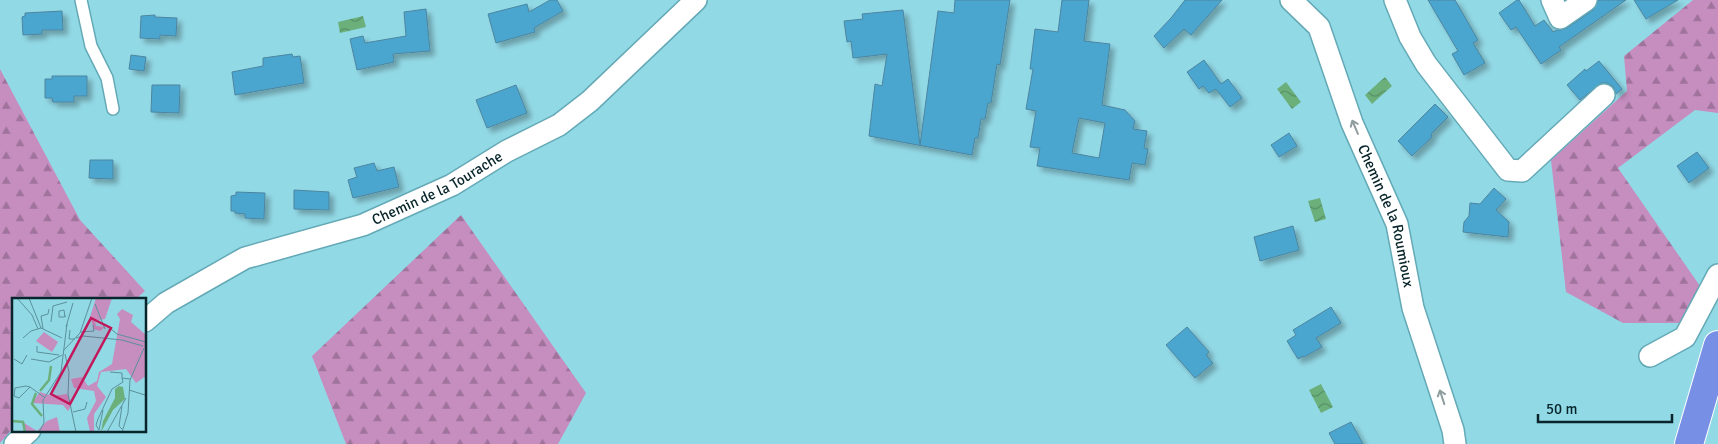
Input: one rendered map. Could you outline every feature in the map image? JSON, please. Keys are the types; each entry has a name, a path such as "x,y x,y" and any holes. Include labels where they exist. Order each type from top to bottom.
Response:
{"highway":[{"path":"1689,444 1718,345"}],"street":[{"name":"Chemin de la Tourache","path":"146,320 166,303 245,258 364,225 452,185 507,151 559,126 590,102 696,0"},
{"name":"Chemin de la Roumioux","path":"1291,0 1319,27 1352,122 1397,224 1413,308 1453,430 1455,444"},
{"path":"1395,0 1410,37 1426,64 1508,170 1522,171 1604,95"},
{"path":"1552,0 1560,18 1586,0"},
{"path":"1650,356 1685,337 1718,276"},
{"path":"16,444 28,432"}],"lane":[{"path":"81,0 91,46 108,78 113,109"}],"green space":[{"path":"1693,0 1718,0 1718,113 1695,110 1618,168 1700,286 1684,323 1623,323 1566,292 1551,160 1627,91 1624,56"},
{"path":"0,69 80,220 145,291 137,298 12,298 12,429 0,443"},
{"path":"461,215 586,393 558,444 346,444 312,356"}],"water":[{"path":"363,16 366,27 340,33 338,22"},
{"path":"1385,77 1392,86 1372,104 1365,95"},
{"path":"1286,82 1301,102 1292,109 1277,89"},
{"path":"1320,198 1326,219 1315,222 1308,201"},
{"path":"1321,384 1333,407 1321,413 1309,390"}],"building":[{"path":"550,0 557,0 563,11 534,28 535,32 496,43 488,14 527,4 529,12"},
{"path":"955,0 1010,0 1000,65 997,64 991,103 988,103 985,119 981,119 978,138 975,138 972,155 869,136 875,84 882,86 887,54 853,58 851,41 847,42 844,21 863,19 862,14 903,10 920,145 938,11 954,13"},
{"path":"1062,0 1089,0 1084,41 1110,44 1102,105 1125,110 1135,121 1133,129 1147,131 1144,148 1148,149 1145,165 1132,163 1129,180 1037,166 1040,148 1030,147 1036,111 1026,109 1033,69 1030,69 1035,29 1058,32","holes":["1079,118 1105,123 1099,158 1072,153"]},
{"path":"1185,0 1222,0 1191,35 1184,29 1164,48 1154,36"},
{"path":"1428,0 1455,0 1478,40 1473,43 1485,63 1464,75 1452,54 1458,51"},
{"path":"1519,0 1535,26 1544,20 1553,32 1567,28 1593,10 1599,0 1626,0 1559,47 1561,50 1541,64 1516,27 1511,30 1499,13"},
{"path":"1634,0 1678,0 1646,19"},
{"path":"426,9 430,51 393,54 394,62 357,70 350,39 363,36 365,43 406,36 404,12"},
{"path":"62,11 63,30 42,30 42,34 23,35 22,17 25,16 25,13"},
{"path":"155,15 155,17 177,18 176,36 160,35 160,39 140,38 141,16"},
{"path":"292,54 293,57 300,56 304,83 235,95 232,72 263,66 263,58"},
{"path":"131,55 146,57 144,71 129,69"},
{"path":"1204,60 1221,84 1228,79 1242,98 1230,107 1216,89 1209,93 1203,86 1199,89 1187,72"},
{"path":"1599,61 1622,89 1616,94 1613,86 1601,83 1580,100 1567,85 1585,69 1586,71"},
{"path":"52,76 87,76 87,96 74,96 74,102 53,102 52,98 45,98 45,79 52,79"},
{"path":"152,85 180,85 179,113 151,112"},
{"path":"516,85 527,113 487,128 476,100"},
{"path":"1435,104 1448,117 1431,134 1432,137 1412,156 1398,141"},
{"path":"1289,133 1297,146 1279,157 1271,145"},
{"path":"1697,152 1709,168 1689,183 1677,166"},
{"path":"90,160 113,160 113,179 89,178"},
{"path":"374,163 377,171 394,167 399,187 353,198 348,180 357,177 354,168"},
{"path":"1494,188 1506,199 1496,210 1509,222 1508,237 1463,232 1464,222 1469,216 1470,203 1480,204"},
{"path":"294,190 329,192 329,210 294,209"},
{"path":"236,192 265,193 264,219 245,218 245,214 231,211 231,196 236,195"},
{"path":"1293,226 1299,250 1260,261 1254,237"},
{"path":"1331,307 1341,323 1316,338 1322,347 1298,359 1287,341 1296,335 1293,330"},
{"path":"1187,327 1209,352 1206,355 1213,363 1195,378 1166,345"},
{"path":"1351,422 1363,444 1335,444 1329,433"}]}
